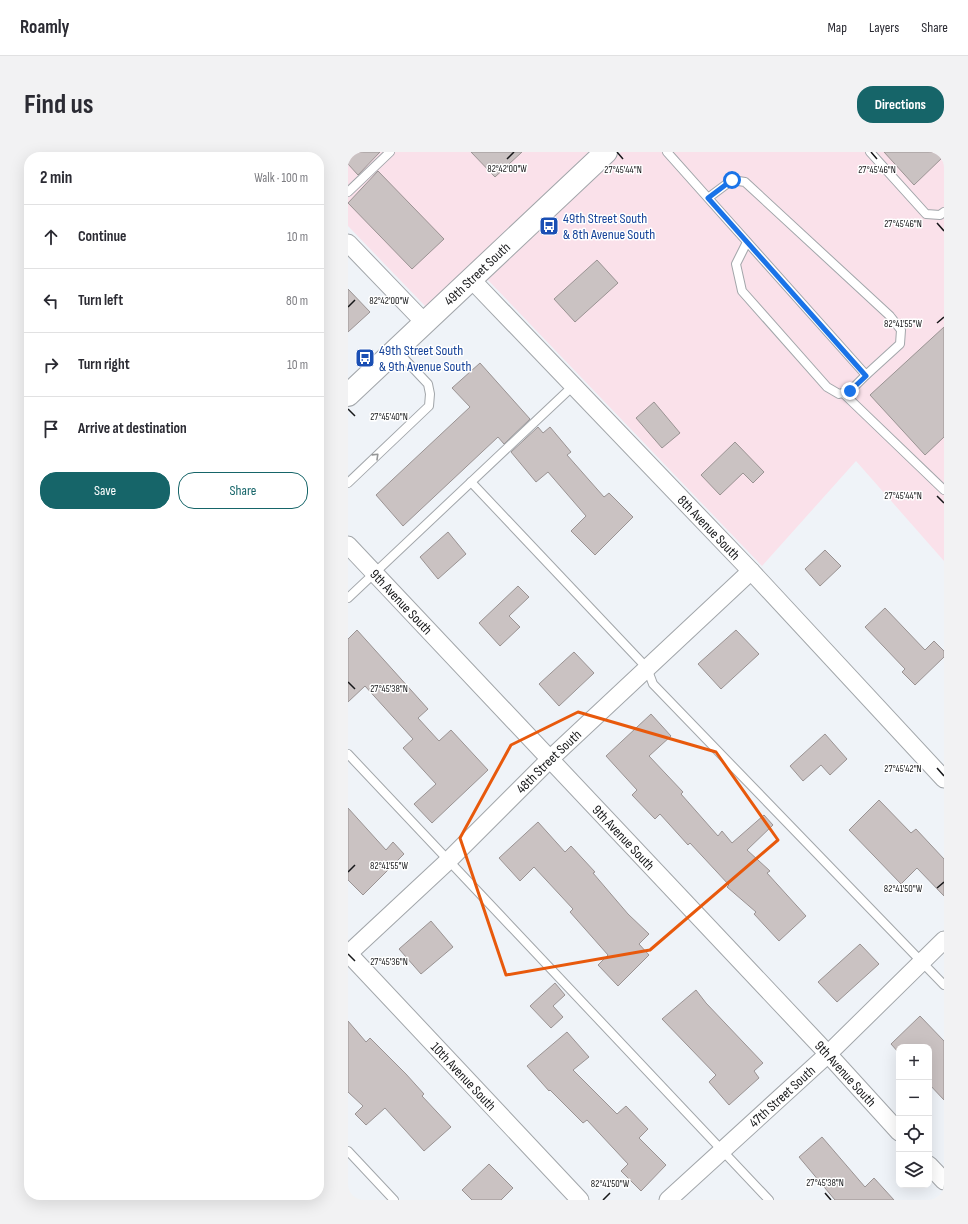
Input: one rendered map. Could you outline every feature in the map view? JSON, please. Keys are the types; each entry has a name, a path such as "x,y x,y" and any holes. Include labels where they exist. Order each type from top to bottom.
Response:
{"main road":[{"name":"49th Street South","path":"348,395 606,152"}],"street":[{"path":"348,243 425,323"},
{"name":"8th Avenue South","path":"471,279 751,571 944,779"},
{"name":"9th Avenue South","path":"348,545 828,1054 896,1129"},
{"name":"48th Street South","path":"348,953 449,860 550,759 751,571"},
{"name":"47th Street South","path":"668,1200 721,1150 828,1054 944,940"},
{"name":"10th Avenue South","path":"348,953 580,1200"},
{"path":"932,1167 944,1181"}],"lane":[{"path":"348,192 390,152"},
{"path":"667,152 866,376"},
{"path":"870,152 926,214 940,215 944,212"},
{"path":"708,198 732,180 745,182 890,316 901,330 900,344 850,391 840,394 827,387 742,291 736,264 747,242"},
{"path":"348,483 429,406 430,394 428,384 396,350"},
{"path":"348,598 573,386"},
{"path":"843,393 944,490"},
{"path":"471,482 647,668 653,684 944,985"},
{"path":"348,754 768,1200"},
{"path":"348,1151 394,1200"}],"highlighted area":[{"path":"578,712 716,752 778,840 650,950 506,975 460,838 511,745"}],"shaded area":[{"path":"348,152 591,152 426,307 348,226"},
{"path":"621,152 944,152 944,561 856,461 762,566 487,279"}],"building":[{"path":"348,152 380,152 358,175 348,164"},
{"path":"471,152 522,152 495,177"},
{"path":"884,152 944,152 944,156 914,185"},
{"path":"378,171 444,239 412,269 348,203"},
{"path":"597,260 618,283 575,322 554,299"},
{"path":"348,289 370,312 348,332"},
{"path":"944,327 944,437 925,455 870,395"},
{"path":"480,363 530,419 504,444 498,437 403,526 376,495 470,407 452,388"},
{"path":"654,402 680,433 662,448 636,418"},
{"path":"538,427 543,433 550,427 571,452 567,455 604,497 609,493 633,517 595,555 571,531 586,516 548,472 536,482 511,452"},
{"path":"735,442 764,472 753,483 743,473 720,495 701,475"},
{"path":"448,532 466,554 438,579 420,557"},
{"path":"825,550 841,566 820,586 805,569"},
{"path":"518,586 529,597 509,616 520,627 500,646 479,623"},
{"path":"885,608 925,650 934,641 944,651 944,657 915,685 902,672 905,669 865,627"},
{"path":"357,630 428,709 418,718 439,741 451,730 488,770 432,823 414,804 436,784 403,748 413,739 365,686 348,702 348,639"},
{"path":"736,630 759,654 721,689 698,664"},
{"path":"574,652 594,673 559,706 539,684"},
{"path":"651,714 671,736 649,756 683,792 681,794 718,836 722,831 732,843 764,815 773,825 747,850 770,871 767,873 806,916 779,941 754,914 756,912 727,887 729,885 690,843 688,845 660,814 655,819 632,795 637,790 606,756"},
{"path":"825,734 847,759 830,775 821,765 803,781 790,766"},
{"path":"879,800 911,833 916,829 944,859 944,896 917,868 901,884 849,830"},
{"path":"348,808 386,850 393,842 404,854 363,895 348,880"},
{"path":"538,822 565,852 571,846 595,872 593,873 628,914 649,934 639,944 649,955 618,986 598,965 608,955 570,912 573,909 534,867 520,881 499,858"},
{"path":"431,921 453,947 421,974 399,949"},
{"path":"860,944 879,964 837,1002 818,982"},
{"path":"555,983 565,995 553,1006 563,1017 551,1028 530,1006"},
{"path":"696,990 706,1003 763,1063 754,1071 759,1078 729,1105 709,1082 716,1075 662,1019"},
{"path":"920,1016 944,1041 944,1100 932,1087 932,1044 896,1044 896,1050 891,1044"},
{"path":"348,1021 366,1042 370,1038 406,1074 424,1094 422,1096 451,1127 424,1151 385,1108 366,1125 355,1114 363,1106 348,1092"},
{"path":"567,1032 589,1057 573,1070 617,1114 626,1106 648,1129 639,1138 666,1165 641,1191 621,1171 628,1164 587,1120 583,1123 550,1090 549,1091 527,1066"},
{"path":"822,1137 865,1187 874,1178 894,1200 835,1200 799,1157"},
{"path":"489,1164 513,1188 501,1200 472,1200 462,1190"}],"place":[{"name":"49th Street South & 8th Avenue South","path":"549,226"},
{"name":"49th Street South & 9th Avenue South","path":"365,358"}],"route":[{"path":"732,180 708,198 866,376 850,391"}]}
